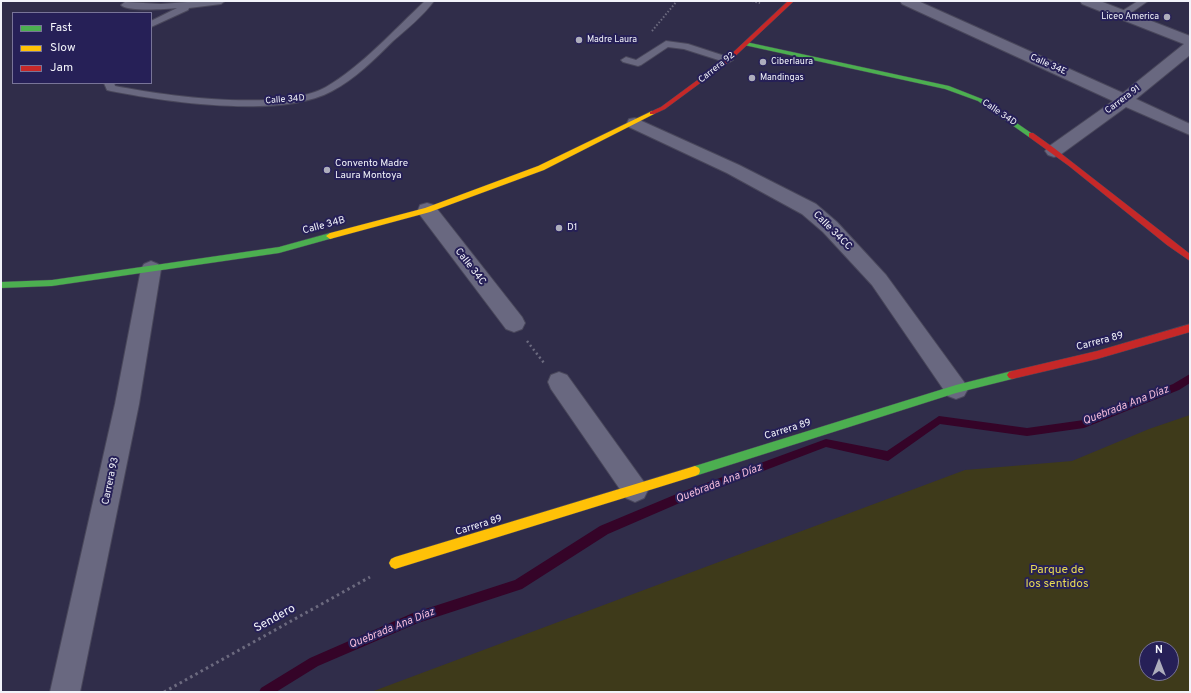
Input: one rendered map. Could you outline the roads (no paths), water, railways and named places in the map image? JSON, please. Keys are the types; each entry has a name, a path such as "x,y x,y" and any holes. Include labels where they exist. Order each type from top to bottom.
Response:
{"street":[{"name":"Carrera 92","path":"635,122 663,108 728,60 791,1"},
{"name":"Calle 34E","path":"907,1 936,8 1190,130"},
{"path":"1086,1 1190,41"},
{"name":"Calle 34D","path":"746,44 946,87 980,100 1054,150 1149,228 1190,258"},
{"name":"Carrera 91","path":"1054,150 1125,100 1190,47"},
{"name":"Calle 34B","path":"1,285 52,283 279,250 427,210 541,168 635,122"},
{"name":"Calle 34CC","path":"635,122 733,169 810,209 830,227 879,280 956,389"},
{"name":"Calle 34C","path":"427,210 514,323"},
{"name":"Carrera 93","path":"65,692 127,404 151,269"},
{"name":"Carrera 89","path":"395,563 635,490 956,389 1097,355 1190,328"},
{"path":"559,382 635,490"}],"lane":[{"path":"122,6 191,6 221,1"},
{"name":"Calle 34D","path":"109,84 111,88 138,94 172,98 239,102 279,101 310,98 329,90 361,64 430,1"},
{"path":"1122,15 1144,1"},
{"path":"152,24 191,6"},
{"path":"626,60 638,63 666,44 685,46 728,60"}],"waterway":[{"name":"Quebrada Ana Díaz","path":"265,692 314,662 417,617 518,585 604,530 679,498 826,443 888,456 939,420 1027,432 1084,424 1176,387 1190,378"}],"place":[{"name":"Liceo America","path":"1167,17"},
{"name":"Madre Laura","path":"579,40"},
{"name":"Ciberlaura","path":"763,62"},
{"name":"Mandingas","path":"752,78"},
{"name":"Convento Madre Laura Montoya","path":"327,170"},
{"name":"D1","path":"559,228"}],"park label":[{"name":"Parque de los sentidos","path":"1057,578"}]}
